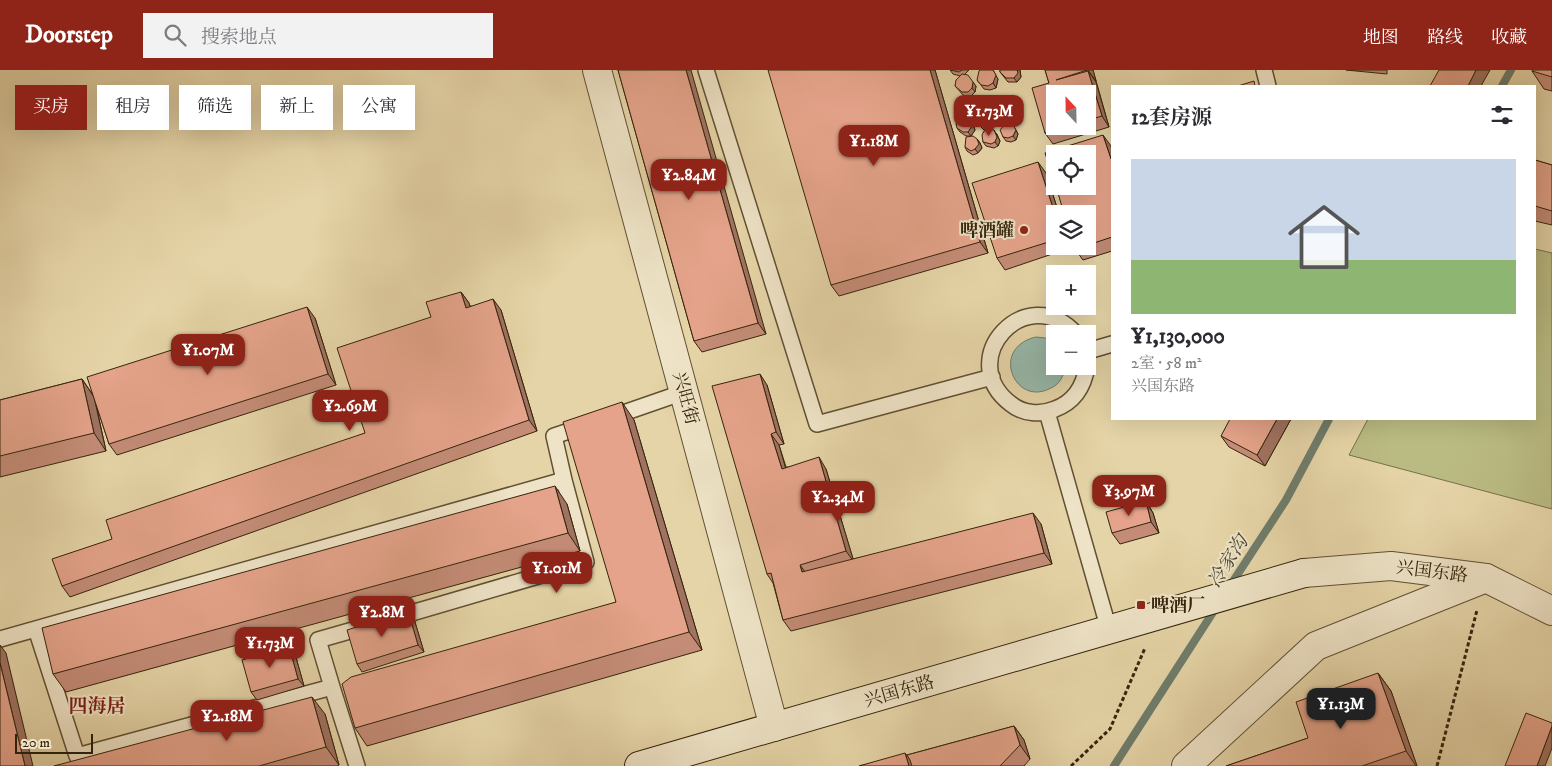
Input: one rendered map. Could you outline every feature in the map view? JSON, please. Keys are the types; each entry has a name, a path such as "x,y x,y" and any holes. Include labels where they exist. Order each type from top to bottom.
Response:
{"street":[{"name":"兴旺街","path":"597,70 774,727"},
{"name":"兴国东路","path":"639,766 1304,573 1391,566 1486,578 1552,611"},
{"path":"1186,766 1316,646 1486,578"}],"lane":[{"path":"706,70 817,424 992,377"},
{"path":"1264,70 1268,85"},
{"path":"1068,325 1054,318 1038,315 1022,318 1008,326 997,337 990,352 989,368 992,377 1002,398 1015,407 1031,412 1047,412 1062,407 1075,397 1083,383 1085,375"},
{"path":"1096,349 1111,344"},
{"path":"356,766 318,640 586,562 554,436 684,392"},
{"path":"1047,412 1109,630"},
{"path":"0,639 564,480"},
{"path":"36,629 77,756 332,686"}],"path":[{"path":"1437,766 1486,578"},
{"path":"1071,766 1110,729 1158,615"}],"green space":[{"path":"1536,249 1552,253 1552,509 1349,455 1367,420 1536,420"}],"shaded area":[{"path":"1036,337 1046,338 1046,375 1063,375 1057,384 1038,392 1027,390 1018,384 1012,374 1011,363 1013,352 1022,343"}],"building":[{"path":"618,70 686,70 758,323 694,341"},
{"path":"768,70 930,70 980,242 831,285"},
{"path":"980,70 993,70 996,75 993,83 988,86 981,85 977,80"},
{"path":"1000,70 1017,70 1018,73 1014,78 1006,78"},
{"path":"1045,70 1087,70 1056,80 1088,71 1092,85 1046,85 1045,133 1032,88 1049,83"},
{"path":"1439,70 1476,70 1468,85 1431,85"},
{"path":"1552,70 1552,77 1532,71"},
{"path":"962,74 968,75 973,82 972,88 968,92 962,92 955,86 956,80"},
{"path":"1254,81 1255,85 1241,85"},
{"path":"1096,97 1102,116 1096,118"},
{"path":"999,106 1005,106 1009,113 1005,120 999,120 995,116 995,110"},
{"path":"982,111 987,112 991,121 988,125 981,126 977,123 976,116"},
{"path":"964,116 969,118 972,126 968,132 963,132 957,128 956,123"},
{"path":"1006,123 1012,123 1016,130 1013,136 1008,138 1003,137 1000,130"},
{"path":"994,130 997,137 995,142 991,144 983,142 982,135 984,131"},
{"path":"1103,135 1111,159 1111,237 1096,242 1096,205 1061,205 1059,195 1096,195 1096,145 1071,145"},
{"path":"973,136 979,144 971,151 965,147 966,137"},
{"path":"1536,160 1552,165 1552,211 1536,206"},
{"name":"啤酒罐","path":"1038,162 1046,186 1046,195 1049,195 1052,205 1046,205 1046,243 997,258 972,183"},
{"path":"461,292 466,308 493,299 529,420 62,586 52,559 112,539 106,520 365,433 337,348 431,317 426,302"},
{"path":"307,307 328,374 109,444 87,377"},
{"path":"760,374 776,432 771,434 782,469 819,457 846,551 800,565 802,572 1033,513 1044,553 783,620 771,573 767,574 712,386"},
{"path":"82,379 94,433 0,456 0,400"},
{"path":"622,402 689,632 355,728 342,684 351,677 616,602 563,422"},
{"path":"1229,420 1276,420 1257,455 1221,436"},
{"path":"555,486 568,533 53,674 42,628"},
{"path":"1146,501 1151,522 1112,533 1106,512"},
{"path":"408,611 418,645 357,664 347,630"},
{"path":"289,646 298,679 251,692 242,660"},
{"path":"0,663 25,766 0,766"},
{"path":"1378,673 1406,751 1362,766 1226,766 1308,738 1296,702"},
{"path":"312,697 326,747 259,766 54,766"},
{"path":"1526,713 1552,723 1537,766 1505,766"},
{"path":"1014,726 1020,745 1000,766 912,766 907,755"},
{"path":"905,753 909,766 859,766"}],"waterway":[{"name":"冷家沟","path":"1503,85 1511,70"},
{"name":"冷家沟","path":"1230,586 1286,500 1328,420"},
{"name":"冷家沟","path":"1114,766 1217,606"}],"place":[{"name":"啤酒罐","path":"1024,230"},
{"name":"啤酒厂","path":"1141,605"}],"district":[{"name":"四海居","path":"97,705"}]}
